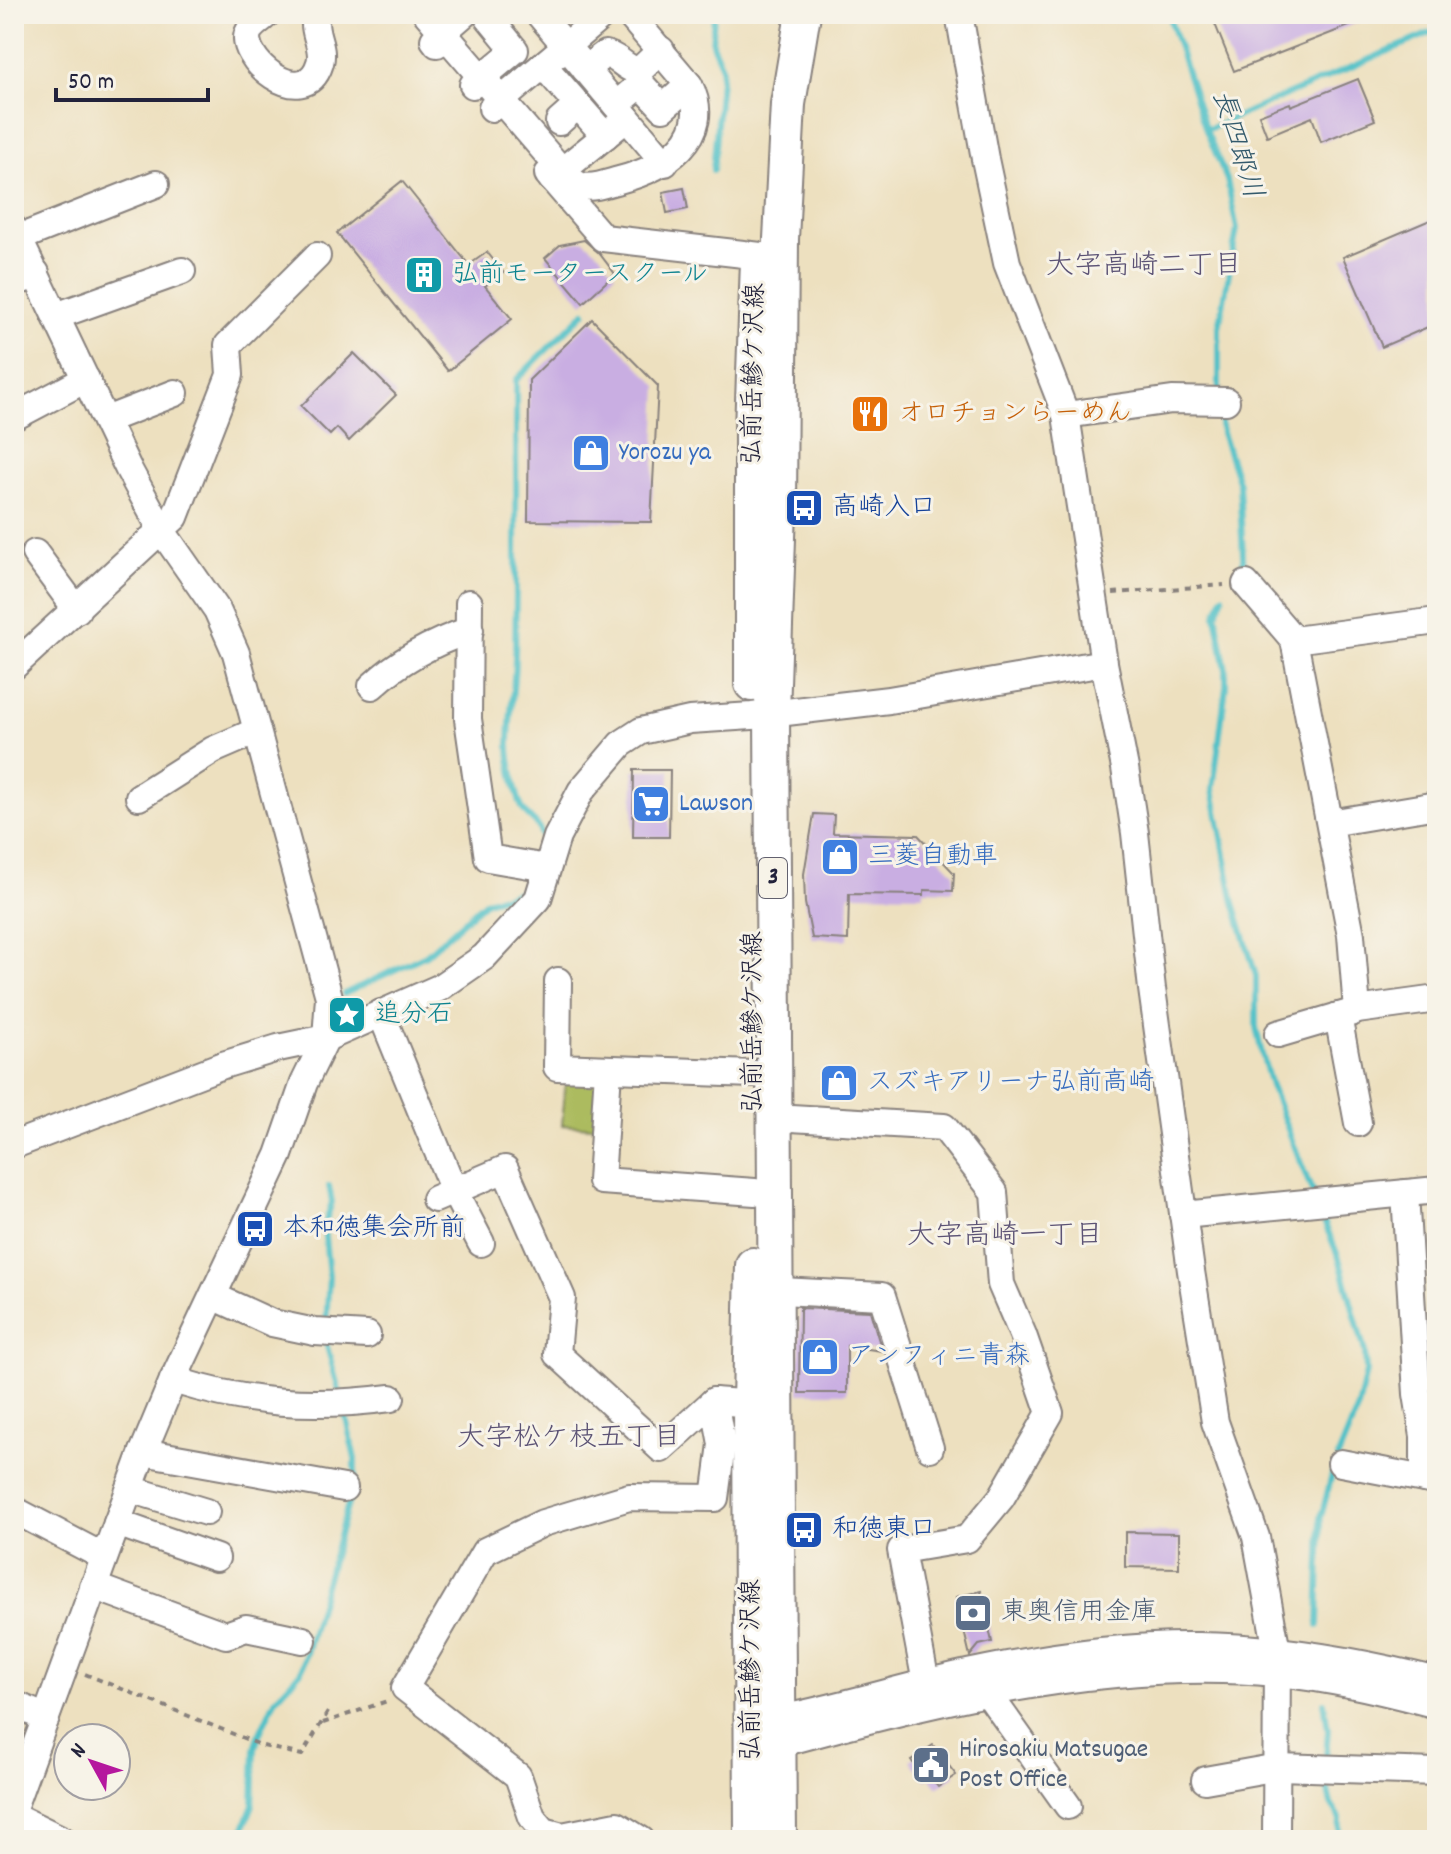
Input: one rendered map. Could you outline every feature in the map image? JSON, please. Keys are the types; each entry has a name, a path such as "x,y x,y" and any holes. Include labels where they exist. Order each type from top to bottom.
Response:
{"main road":[{"name":"弘前岳鰺ケ沢線","path":"752,1840 766,1734 764,1290 755,1192 754,1074 762,715 752,430 770,248 768,83 779,14"},
{"name":"3","path":"770,248 803,14"},
{"name":"3","path":"762,715 774,1117 764,1290"},
{"name":"3","path":"766,1734 779,1840"}],"street":[{"path":"267,14 248,31 246,41 249,49 279,81 292,84 302,83 313,75 319,64 321,53 314,29 316,14"},
{"path":"464,14 435,23 477,81 557,175 581,225 603,238 770,248"},
{"path":"477,81 515,50 488,17 491,14"},
{"path":"556,26 604,14"},
{"path":"557,175 584,187 632,177 665,163 678,152 695,126 694,94 689,85 656,34 629,14"},
{"path":"959,14 1007,263 1066,415 1104,663 1135,833 1142,910 1183,1215 1215,1422 1256,1537 1277,1662 1276,1840"},
{"path":"497,104 543,65 556,26"},
{"path":"556,26 585,69 665,163"},
{"path":"585,69 605,54 617,58 629,69 640,70 656,34"},
{"path":"543,65 569,114 605,136"},
{"path":"557,175 605,136 641,84 663,108 689,85"},
{"path":"14,1804 143,1452 173,1380 279,1155 304,1083 326,1038 329,997 236,653 217,610 162,531 56,316 25,278 16,233 156,184"},
{"path":"17,656 77,610 175,517 230,375 228,345 317,256"},
{"path":"56,316 182,271"},
{"path":"14,417 86,379"},
{"path":"106,420 175,393"},
{"path":"1066,415 1172,400 1226,401"},
{"path":"35,553 77,610"},
{"path":"1246,584 1294,640 1351,935 1348,1013 1358,1123"},
{"path":"469,603 468,719 488,858 547,868"},
{"path":"1294,640 1437,621"},
{"path":"372,686 391,669 444,639 470,630"},
{"path":"14,1145 223,1065 278,1048 326,1038 439,988 484,957 538,899 557,837 581,791 621,744 641,731 690,720 889,700 1104,663"},
{"path":"139,797 213,750 257,731"},
{"path":"1330,823 1437,805"},
{"path":"558,981 557,1067 754,1074"},
{"path":"1278,1034 1348,1013 1437,999"},
{"path":"381,1013 444,1195 481,1243"},
{"path":"608,1070 601,1181 755,1192"},
{"path":"774,1117 944,1127 994,1192 1001,1284 1023,1335 1050,1413 1001,1498 967,1539 901,1550 926,1683"},
{"path":"444,1195 505,1169 562,1298 557,1354 661,1449 714,1401 763,1404"},
{"path":"1183,1215 1437,1190"},
{"path":"1341,1463 1430,1480 1417,1394 1405,1193"},
{"path":"764,1290 882,1296 930,1448"},
{"path":"213,1296 272,1323 327,1333 367,1335"},
{"path":"173,1380 255,1401 343,1403 391,1398"},
{"path":"641,1840 617,1825 562,1836 544,1831 532,1817 518,1776 405,1688 485,1551 543,1523 629,1497 715,1498 722,1444 714,1401"},
{"path":"143,1452 344,1488"},
{"path":"130,1489 206,1512"},
{"path":"14,1510 104,1557"},
{"path":"117,1523 216,1558"},
{"path":"93,1586 226,1635 246,1628 303,1640"},
{"path":"766,1734 926,1683 1064,1655 1129,1648 1198,1646 1277,1662 1437,1705"},
{"path":"766,1734 987,1692 1086,1676 1136,1672 1207,1670 1277,1662 1378,1666 1437,1681"},
{"path":"987,1692 1068,1806"},
{"path":"14,1704 46,1718"},
{"path":"1205,1780 1278,1767 1437,1772"},
{"path":"14,1816 63,1840"}],"path":[{"path":"1095,595 1246,584"},
{"path":"65,1665 249,1741 302,1755 328,1712"},
{"path":"321,1724 385,1702 405,1688"}],"green space":[{"path":"566,1075 598,1078 594,1127 562,1125"}],"building":[{"path":"1211,14 1377,14 1377,15 1234,71"},
{"path":"1358,79 1375,120 1321,142 1312,117 1267,136 1259,115 1290,103 1291,106"},
{"name":"弘前モータースクール","path":"402,181 469,265 487,252 503,272 485,286 512,319 448,371 337,233"},
{"path":"684,188 688,209 667,213 663,192"},
{"path":"1437,217 1437,323 1382,347 1343,257"},
{"path":"584,240 615,274 583,303 545,258 560,245"},
{"name":"Yorozu ya","path":"592,319 658,386 651,522 528,521 529,380"},
{"path":"354,353 396,395 349,441 337,428 330,435 301,406"},
{"name":"Lawson","path":"634,770 670,770 669,837 633,837"},
{"path":"814,814 834,815 833,833 918,835 954,873 953,891 924,890 924,895 849,894 848,940 812,938 805,903 804,874"},
{"path":"800,1308 870,1311 882,1351 847,1346 847,1393 799,1393"},
{"path":"1125,1532 1179,1533 1179,1568 1125,1567"},
{"name":"東奥信用金庫","path":"981,1591 992,1642 979,1645 970,1656 956,1597"},
{"path":"933,1745 956,1775 938,1787 930,1777 925,1780 911,1760"}],"waterway":[{"path":"713,170 722,67 712,44 714,14"},
{"name":"長四郎川","path":"1168,14 1206,130 1227,180 1237,229 1219,328 1219,388"},
{"path":"1206,130 1437,30"},
{"path":"541,835 521,806 509,746 515,655 516,380 585,312"},
{"path":"1220,413 1222,433 1239,484 1244,573"},
{"path":"1223,596 1216,615 1226,686 1213,789 1233,899 1256,976 1256,1027 1262,1054 1271,1086 1313,1194"},
{"path":"344,994 426,955 486,901 526,890"},
{"path":"326,1324 329,1276 324,1227 332,1202 329,1186"},
{"path":"1321,1214 1339,1258 1365,1352 1366,1372 1358,1408 1338,1457"},
{"path":"325,1339 340,1394"},
{"path":"239,1840 253,1805 255,1749 259,1735 275,1700 301,1671 355,1479 355,1459 344,1409"},
{"path":"1318,1626 1321,1517 1334,1467"},
{"path":"1324,1702 1328,1730 1326,1756"},
{"path":"1325,1777 1331,1804 1340,1818 1339,1840"}],"place":[{"name":"弘前モータースクール","path":"424,275"},
{"name":"オロチョンらーめん","path":"870,414"},
{"name":"Yorozu ya","path":"591,453"},
{"name":"高崎入口","path":"804,508"},
{"name":"Lawson","path":"651,804"},
{"name":"三菱自動車","path":"840,857"},
{"name":"追分石","path":"347,1015"},
{"name":"スズキアリーナ弘前高崎","path":"839,1083"},
{"name":"本和徳集会所前","path":"255,1229"},
{"name":"アンフィニ青森","path":"820,1357"},
{"name":"和徳東口","path":"804,1530"},
{"name":"東奥信用金庫","path":"973,1613"},
{"name":"Hirosakiu Matsugae Post Office","path":"931,1765"}],"district":[{"name":"大字高崎二丁目","path":"1144,268"},
{"name":"大字高崎一丁目","path":"1005,1238"},
{"name":"大字松ケ枝五丁目","path":"569,1440"}]}
